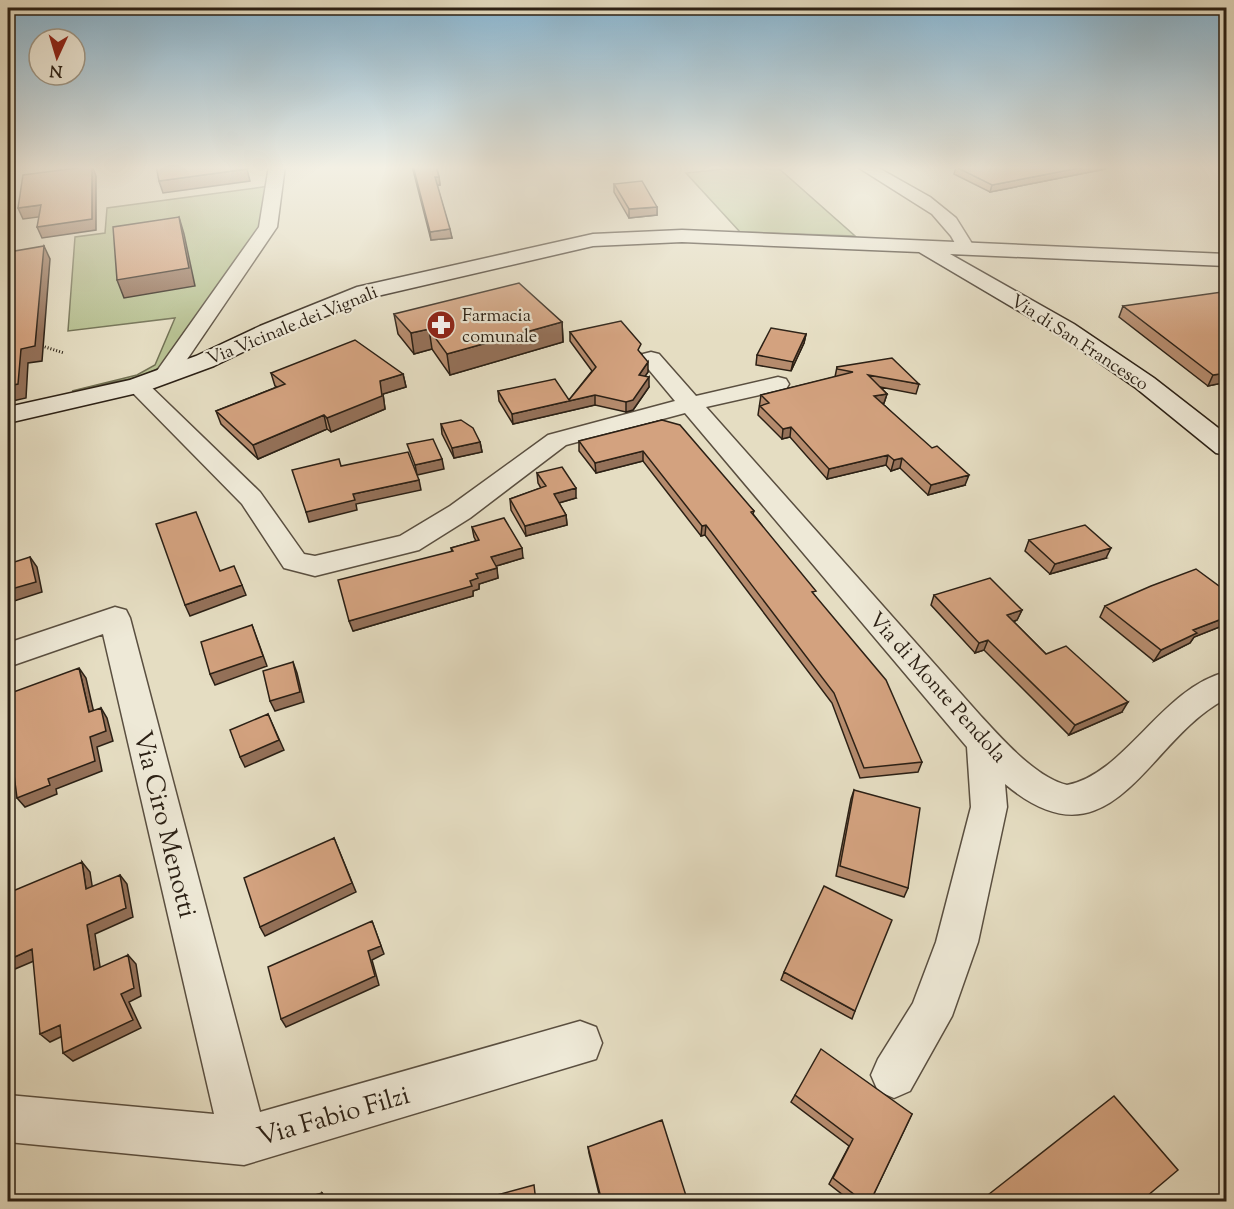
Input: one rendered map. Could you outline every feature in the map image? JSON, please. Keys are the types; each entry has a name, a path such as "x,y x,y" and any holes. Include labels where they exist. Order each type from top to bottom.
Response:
{"street":[{"path":"165,375 269,222"},
{"path":"951,222 955,226 966,250"},
{"name":"Via Vicinale dei Vignali","path":"8,415 137,386 365,292 470,266 594,240 682,236 823,240 966,250 1226,260"},
{"name":"Via di San Francesco","path":"926,248 1066,329 1145,383 1227,447"},
{"name":"Via di Monte Pendola","path":"651,359 984,743 1014,771 1050,796 1066,801 1081,799 1103,788 1200,697 1227,684"},
{"path":"137,386 251,498 294,561 304,566 315,566 409,543 460,512 557,440 690,404 778,384"},
{"name":"Via Ciro Menotti","path":"8,656 115,618 244,1141"},
{"path":"894,1075 930,1016 957,942 989,807 984,743"},
{"name":"Via Fabio Filzi","path":"8,1119 244,1141 580,1044"}],"path":[{"path":"33,342 49,350 64,353"}],"green space":[{"path":"106,222 262,222 260,230 169,364 139,377 72,391 137,375 155,365 175,318 68,331 75,237 105,233"},
{"path":"731,222 840,222 855,236 740,232"}],"building":[{"path":"38,222 68,222 37,227"},
{"path":"143,222 180,222 189,268 117,280 113,227"},
{"path":"428,222 448,222 450,229 430,232"},
{"path":"44,246 35,346 21,349 18,384 8,386 9,252"},
{"path":"519,283 562,322 447,354 429,329 411,333 394,314"},
{"path":"1222,292 1227,295 1227,373 1213,375 1123,306"},
{"path":"621,321 641,344 638,350 648,362 639,375 649,377 633,400 626,402 595,395 512,414 498,391 555,379 569,400 596,367 570,332"},
{"path":"771,328 806,334 793,362 757,355"},
{"path":"355,340 403,374 380,381 382,396 327,418 324,415 253,445 216,411 285,384 271,373"},
{"path":"892,358 919,384 868,375 887,394 874,396 932,448 937,446 969,475 931,485 902,458 894,460 888,455 829,469 791,427 783,429 760,406 769,403 761,395 853,372 837,369 837,367"},
{"path":"461,420 473,428 480,442 452,448 441,424"},
{"path":"662,420 680,425 754,511 751,512 816,591 812,592 886,680 922,762 864,768 834,693 706,525 702,526 643,451 595,463 579,441"},
{"path":"433,439 442,459 415,465 407,444"},
{"path":"408,452 419,480 353,494 355,500 306,512 292,470 339,459 341,466"},
{"path":"562,467 576,488 554,494 566,515 525,526 510,499 546,486 537,473"},
{"path":"196,512 220,571 234,566 242,585 185,605 156,524"},
{"path":"504,518 522,548 491,557 497,568 476,574 478,578 470,581 472,586 349,621 338,580 453,551 451,548 479,540 472,527"},
{"path":"1085,525 1111,548 1055,564 1029,540"},
{"path":"30,557 36,582 8,590 8,564"},
{"path":"1196,569 1227,592 1227,617 1193,630 1197,633 1161,650 1105,606 1151,586"},
{"path":"990,578 1022,610 1007,615 1046,654 1066,646 1128,702 1075,725 988,640 979,643 934,595"},
{"path":"252,625 263,656 210,674 201,642"},
{"path":"293,662 300,692 270,701 263,671"},
{"path":"79,668 89,712 101,708 106,731 90,737 95,761 48,779 50,785 17,798 8,728 8,694"},
{"path":"268,714 279,740 240,757 230,730"},
{"path":"854,790 920,808 908,888 840,866"},
{"path":"334,838 352,883 260,927 244,878"},
{"path":"82,862 86,889 120,875 126,908 87,925 94,970 128,955 134,988 121,994 133,1020 63,1053 60,1025 40,1034 32,949 8,960 8,893"},
{"path":"824,886 892,920 855,1011 784,972"},
{"path":"372,921 381,946 368,951 375,976 281,1019 268,967"},
{"path":"821,1049 912,1114 870,1202 864,1202 833,1178 853,1139 795,1095"},
{"path":"1114,1096 1178,1170 1140,1202 979,1202"},
{"path":"662,1120 688,1202 602,1202 588,1147"},
{"path":"534,1185 536,1202 471,1202"},
{"path":"322,1193 322,1202 290,1202"}],"place":[{"name":"Farmacia comunale","path":"441,325"}]}
